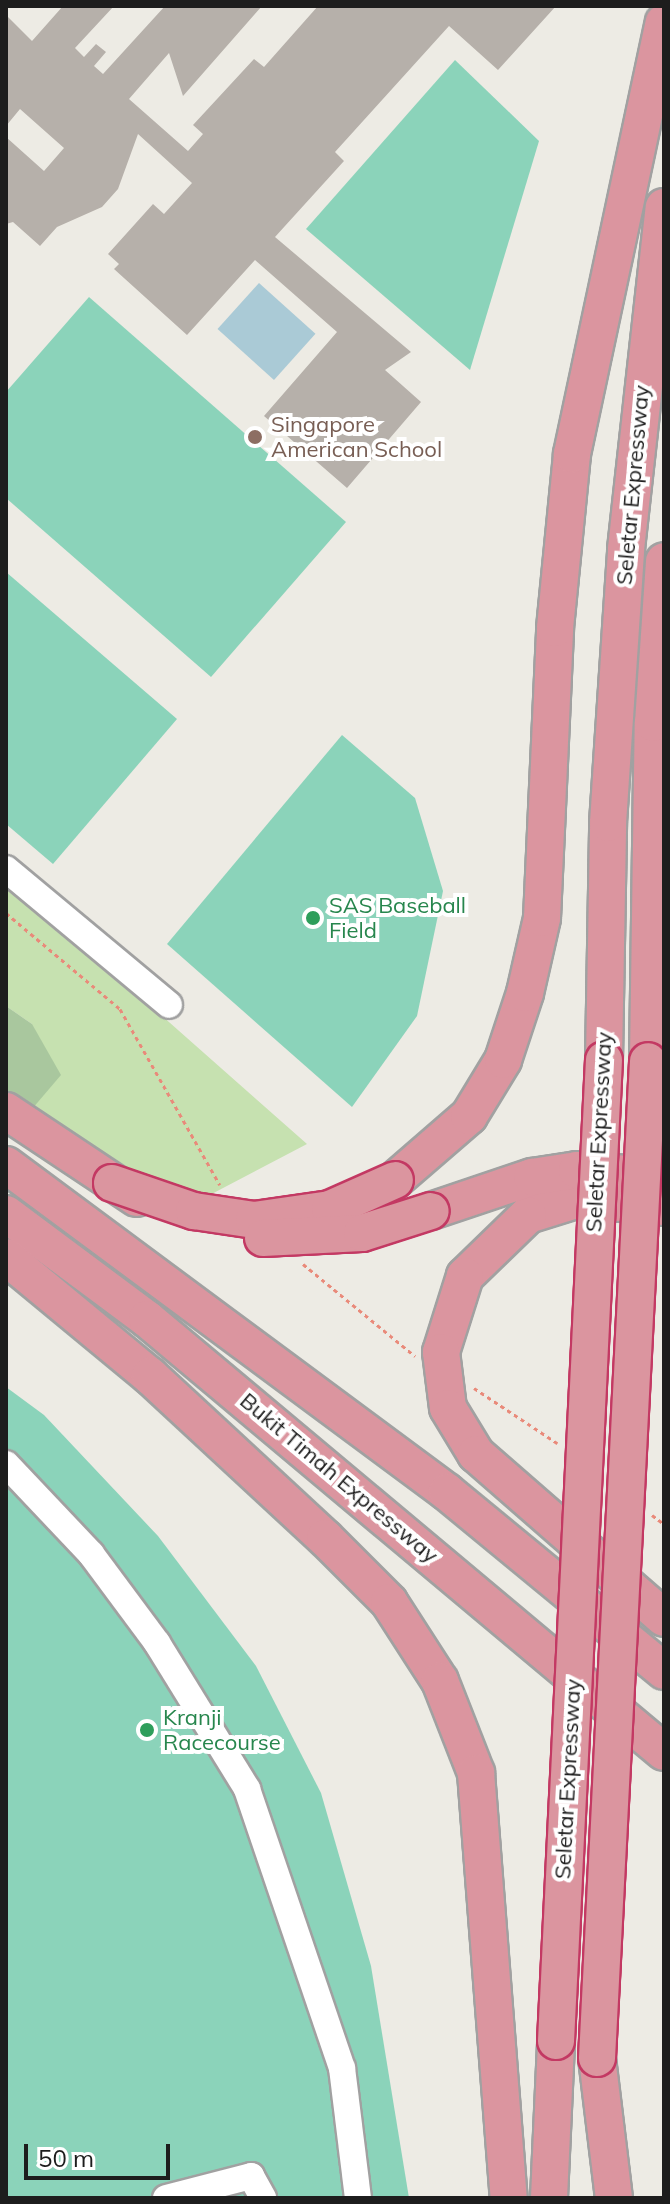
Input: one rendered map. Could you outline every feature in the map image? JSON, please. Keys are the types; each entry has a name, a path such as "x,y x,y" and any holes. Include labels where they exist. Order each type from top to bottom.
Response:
{"highway":[{"path":"112,1183 194,1211 254,1220 330,1209 395,1180 469,1116 503,1060 525,993 542,918 555,628 572,454 664,23"},
{"name":"Seletar Expressway","path":"555,2050 604,1060 608,823 626,549 664,207"},
{"path":"614,2198 597,2058 648,1061 653,723 664,561"},
{"path":"6,1111 112,1183 180,1219 263,1238 362,1233 562,1172 664,1177"},
{"path":"6,1165 447,1492 664,1671"},
{"path":"664,1207 579,1199 528,1215 465,1276 441,1352 448,1408 476,1454 664,1618"},
{"name":"Bukit Timah Expressway","path":"6,1214 147,1319 664,1752"},
{"path":"6,1257 150,1376 325,1538 389,1602 440,1681 476,1773 509,2198"},
{"path":"582,1683 664,1768"},
{"path":"549,2198 555,2050"},
{"path":"555,2050 571,2198"}],"street":[{"path":"6,869 169,1005"},
{"path":"6,1464 91,1554 157,1643 247,1789 342,2068 358,2198"},
{"path":"166,2198 251,2176 263,2198"}],"green space":[{"path":"455,60 539,141 470,370 306,229"},
{"path":"89,297 346,522 211,677 6,498 6,392"},
{"path":"6,572 177,719 53,864 6,824"},
{"name":"SAS Baseball Field","path":"342,735 415,798 443,891 417,1016 352,1107 167,944"},
{"path":"6,874 307,1144 204,1198 114,1170 32,1109 32,1024 6,1006"},
{"path":"6,1006 32,1024 61,1075 32,1109 6,1094"},
{"name":"Kranji Racecourse","path":"6,1387 44,1415 158,1536 256,1666 321,1793 371,1966 409,2198 6,2198"}],"water":[{"path":"259,283 315,334 274,380 218,329"}],"building":[{"path":"63,6 114,6 75,48 84,57 96,44 106,52 94,66 103,74 165,6 262,6 183,96 169,53 129,99 188,151 203,134 193,125 254,59 264,67 318,6 556,6 498,70 449,26 335,152 344,161 275,237 411,352 385,370 421,402 347,488 264,416 337,332 255,260 187,335 114,269 119,264 108,254 153,204 164,214 192,183 138,134 118,189 102,207 57,227 40,246 13,222 6,224 6,137 44,171 64,148 20,109 6,126 6,15 32,41"}],"place":[{"name":"Singapore American School","path":"255,437"},
{"name":"SAS Baseball Field","path":"313,918"},
{"name":"Kranji Racecourse","path":"147,1730"}]}
